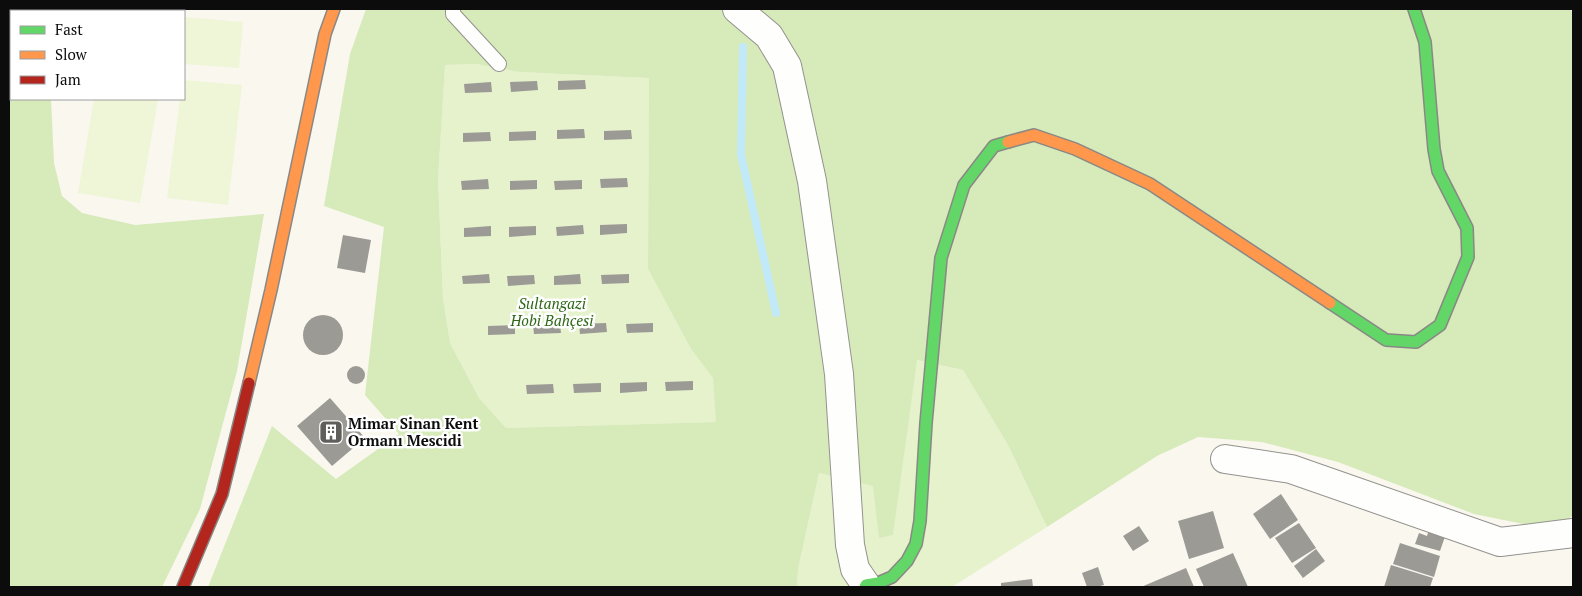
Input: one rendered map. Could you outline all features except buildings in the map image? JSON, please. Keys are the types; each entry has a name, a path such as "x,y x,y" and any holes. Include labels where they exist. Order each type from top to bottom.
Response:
{"street":[{"path":"183,587 222,494 271,290 325,34 334,9"},
{"path":"736,9 770,36 787,66 791,83 812,181 839,374 850,545 855,569 866,586 892,577 907,561 916,544 920,521 926,423 941,258 964,185 994,146 1034,135 1076,150 1150,184 1386,340 1416,342 1440,325 1468,256 1467,228 1438,171 1434,149 1425,42 1414,9"},
{"path":"1225,459 1291,469 1500,542 1573,533"}],"lane":[{"path":"453,9 453,14 499,64"}],"green space":[{"path":"9,9 42,9 44,10 10,10 10,100 51,100 54,163 62,196 82,213 135,225 264,214 237,371 200,509 162,587 9,587"},
{"path":"366,9 1571,9 1573,17 1573,516 1549,529 1474,514 1338,462 1262,442 1198,437 1157,456 1047,527 1008,445 963,370 917,360 893,535 879,538 873,486 819,473 798,569 797,587 208,587 272,426 336,479 399,434 365,395 384,227 324,206 350,54","holes":["476,64 519,72 649,78 648,269 691,349 713,378 716,422 506,428 479,398 450,343 443,299 438,180 445,65"]},
{"path":"185,17 243,22 239,68 185,64"},
{"name":"Sultangazi Hobi Bahçesi","path":"476,64 519,72 649,78 648,269 691,349 713,378 717,422 506,428 479,398 450,343 443,299 438,180 445,65"},
{"path":"185,80 242,85 228,205 167,198 180,100 185,100"},
{"path":"94,100 158,100 140,203 78,193"},
{"path":"916,360 963,370 1008,445 1047,527 952,587 797,587 798,569 819,473 874,486 879,537 893,535"}],"waterway":[{"path":"743,47 741,155 776,313"}],"traffic: fast":[{"path":"1330,303 1386,340 1416,342 1440,325 1468,257 1467,228 1438,171 1434,149 1425,42 1414,9"},
{"path":"865,587 866,585 878,583 892,577 907,561 916,544 920,521 926,423 941,258 964,185 994,146 1008,142"}],"traffic: slow":[{"path":"249,383 271,290 325,34 334,9"},
{"path":"1008,142 1034,135 1075,149 1150,184 1330,303"}],"traffic: jam":[{"path":"183,587 222,494 249,383"}],"place":[{"name":"Mimar Sinan Kent Ormanı Mescidi","path":"331,432"}]}
